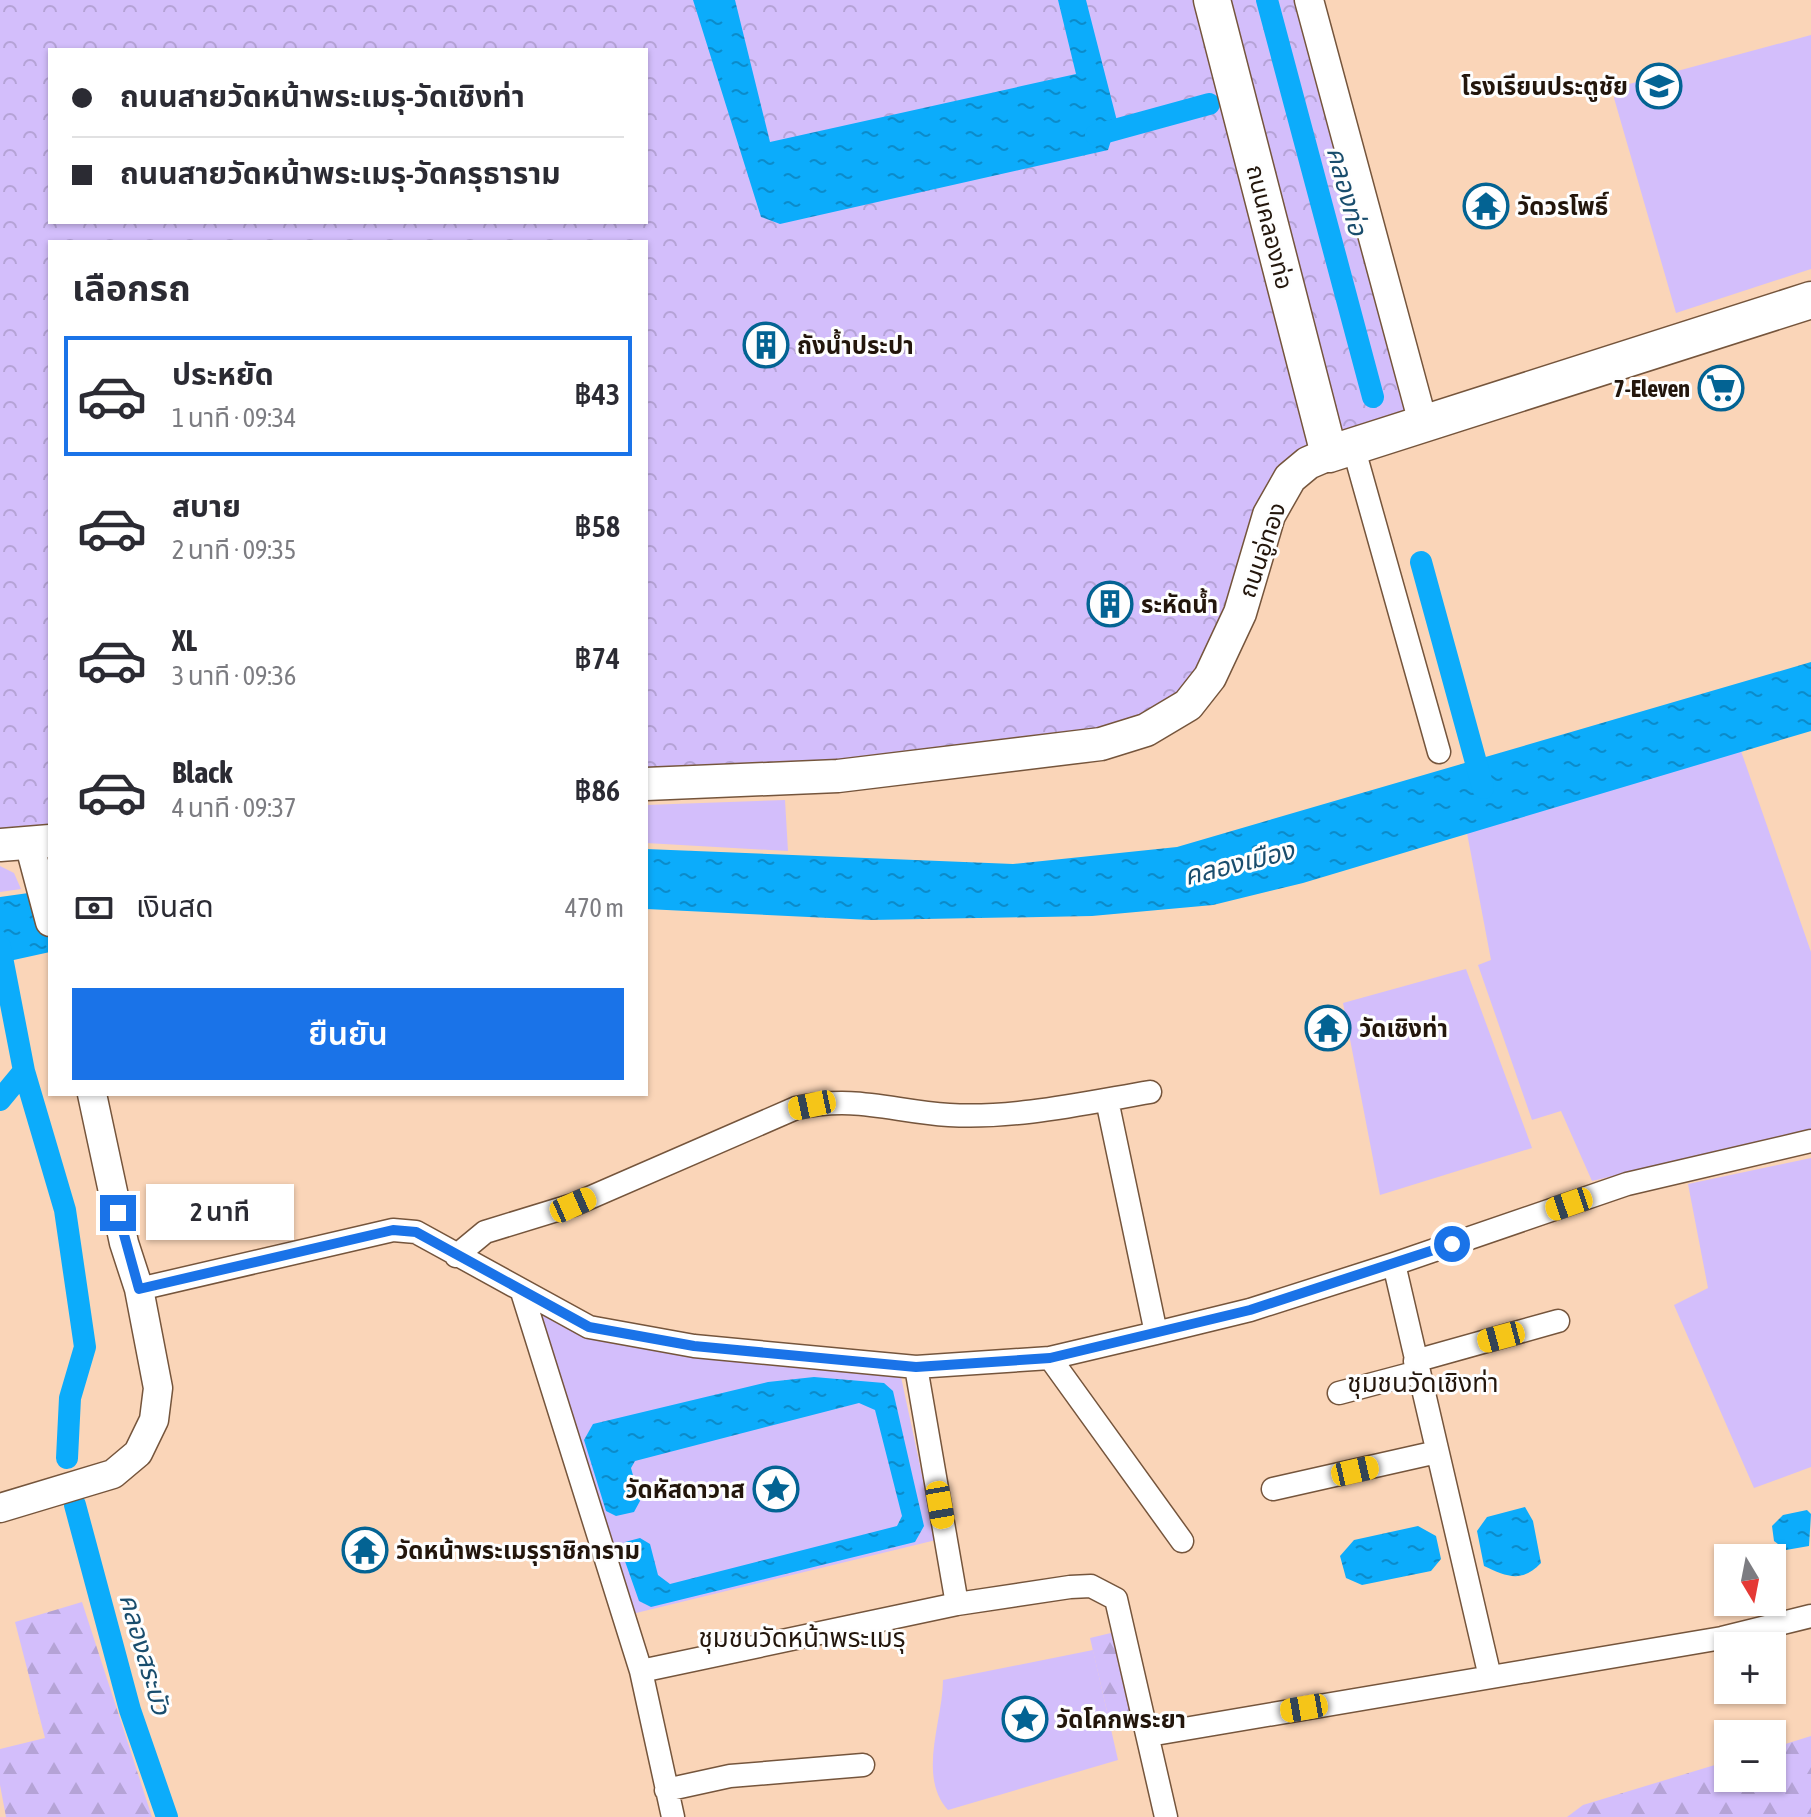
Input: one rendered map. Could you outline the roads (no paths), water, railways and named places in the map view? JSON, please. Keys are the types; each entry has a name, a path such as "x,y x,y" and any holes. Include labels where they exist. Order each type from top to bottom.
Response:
{"main road":[{"name":"ถนนคลองท่อ","path":"1212,0 1341,450"},
{"name":"ถนนอู่ทอง","path":"648,784 838,776 1101,744 1146,730 1188,705 1210,677 1240,613 1269,515 1290,478 1308,463 1423,423 1811,300"}],"street":[{"path":"1309,0 1423,423"},
{"path":"1341,450 1439,752"},
{"path":"29,850 48,915"},
{"path":"456,1256 485,1232 573,1205 796,1108 828,1101 854,1101 947,1115 992,1115 1150,1092"},
{"path":"0,1508 113,1474 138,1453 154,1420 158,1388 139,1289 124,1243 92,1096"},
{"path":"1107,1100 1156,1333"},
{"path":"139,1289 393,1230 416,1232 589,1327 694,1346 916,1367 1050,1358 1250,1310 1627,1184 1811,1141"},
{"path":"1394,1264 1490,1677"},
{"path":"522,1292 641,1671 673,1817"},
{"path":"1339,1393 1558,1321"},
{"path":"1050,1358 1182,1541"},
{"path":"916,1367 957,1604"},
{"path":"1273,1489 1437,1452"},
{"path":"641,1671 957,1604 1091,1586 1104,1590 1116,1599 1166,1817"},
{"path":"1149,1735 1722,1638 1811,1616"},
{"path":"666,1790 730,1776 863,1765"}],"water":[{"path":"693,0 735,0 770,142 1076,74 1058,0 1086,0 1117,121 1108,150 780,224 761,217"},
{"name":"คลองเมือง","path":"1811,662 1811,731 1303,883 1213,905 1092,916 871,920 648,909 648,849 1013,864 1177,847"},
{"path":"48,890 48,952 0,963 0,897"},
{"path":"814,1377 884,1383 893,1391 924,1526 915,1542 651,1607 639,1601 621,1550 625,1542 640,1538 650,1544 658,1575 670,1584 897,1526 902,1516 875,1410 859,1403 635,1461 631,1468 640,1501 634,1512 616,1516 606,1511 584,1440 593,1424 768,1382"},
{"path":"1525,1507 1533,1521 1541,1563 1521,1576 1500,1573 1484,1566 1477,1531 1487,1517"},
{"path":"1807,1510 1811,1514 1809,1546 1786,1550 1786,1544 1774,1541 1772,1526 1783,1515"},
{"path":"1418,1526 1436,1536 1441,1559 1431,1571 1362,1585 1346,1578 1340,1556 1354,1540"}],"waterway":[{"name":"คลองท่อ","path":"1267,0 1373,397"},
{"path":"1096,135 1209,104"},
{"name":"คลองท่อ","path":"1421,562 1483,788"},
{"name":"คลองสระบัว","path":"0,947 24,1071 65,1210 85,1347 70,1398 67,1458"},
{"path":"0,1100 24,1071"},
{"name":"คลองสระบัว","path":"75,1505 130,1710 167,1817"}],"place":[{"name":"โรงเรียนประตูชัย","path":"1659,86"},
{"name":"วัดวรโพธิ์","path":"1486,206"},
{"name":"ถังน้ำประปา","path":"766,345"},
{"name":"7-Eleven","path":"1721,388"},
{"name":"ระหัดน้ำ","path":"1110,604"},
{"name":"วัดเชิงท่า","path":"1328,1028"},
{"name":"วัดหัสดาวาส","path":"776,1489"},
{"name":"วัดหน้าพระเมรุราชิการาม","path":"365,1550"},
{"name":"วัดโคกพระยา","path":"1025,1719"}],"district":[{"name":"ชุมชนวัดเชิงท่า","path":"1423,1383"},
{"name":"ชุมชนวัดหน้าพระเมรุ","path":"802,1638"}]}
